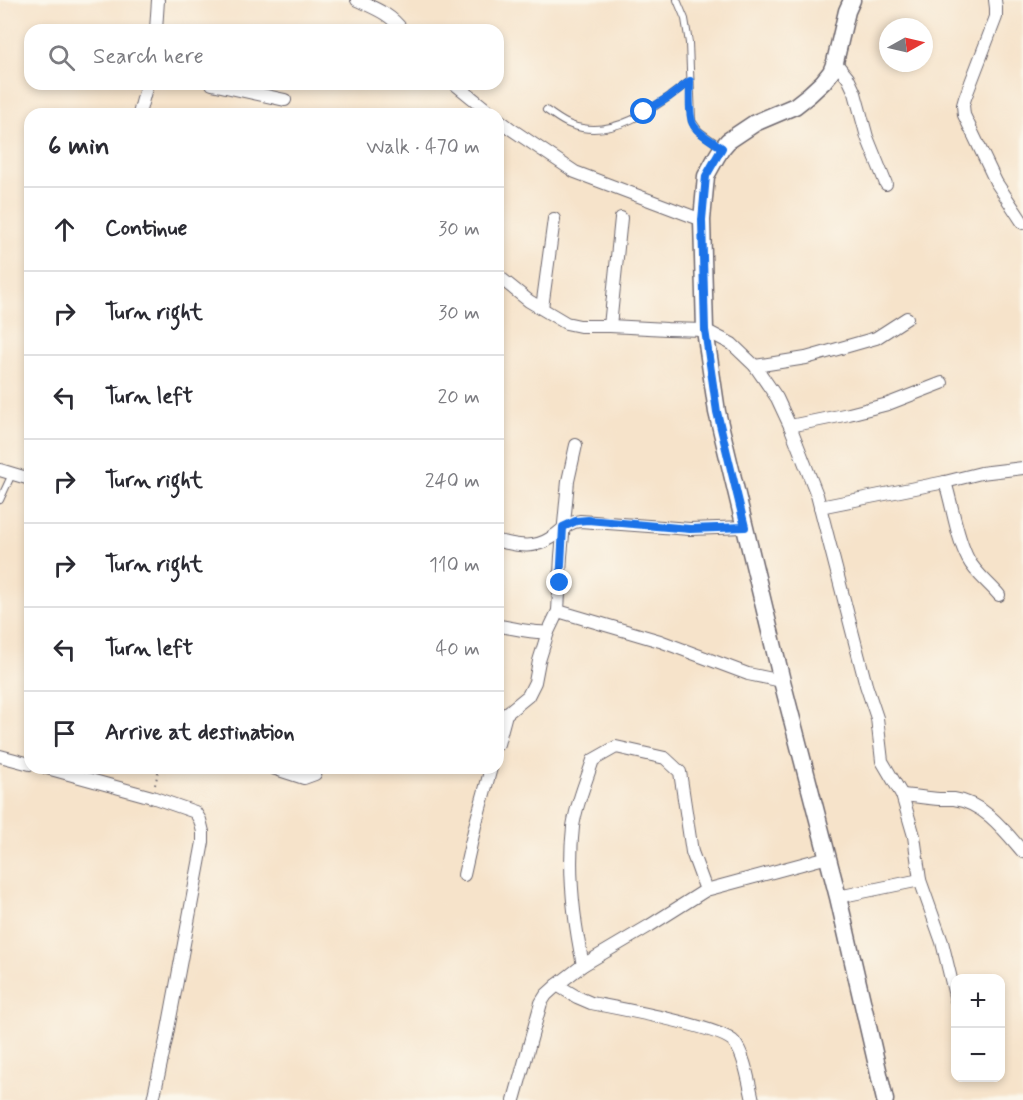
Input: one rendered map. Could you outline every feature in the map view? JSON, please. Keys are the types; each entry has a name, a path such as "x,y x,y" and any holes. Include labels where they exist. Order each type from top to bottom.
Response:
{"street":[{"path":"156,24 158,0"},
{"path":"357,0 389,16 398,24"},
{"path":"995,0 996,17 965,98 963,110 996,182 1023,224"},
{"path":"850,1 835,62 823,82 795,106 755,123 728,141 706,176 702,220 705,330 717,412 782,681 838,897 885,1100"},
{"path":"835,62 848,78 855,93 867,137 886,184"},
{"path":"141,108 145,90"},
{"path":"239,90 285,100"},
{"path":"462,90 485,108"},
{"path":"504,124 575,172 702,220"},
{"path":"610,326 621,218"},
{"path":"542,308 554,219"},
{"path":"504,281 529,301 566,324 705,330 732,344 755,366 777,398 817,495 866,685 877,718 882,760 902,795 914,836 920,879 942,942 951,979"},
{"path":"755,366 806,358 876,338 908,318"},
{"path":"790,426 888,404 942,383"},
{"path":"504,722 506,714 528,696 536,682 539,661 548,632 558,611 563,527 568,481 576,445"},
{"path":"820,507 981,473 1023,468"},
{"path":"6,471 24,477"},
{"path":"945,482 959,536 968,558 975,570 999,595"},
{"path":"504,542 532,546 550,538 563,527 576,521 588,520 690,529 745,527"},
{"path":"558,611 660,641 748,674 782,681"},
{"path":"504,627 539,634 548,632"},
{"path":"583,965 576,931 573,825 593,760 616,747 665,758 680,772 692,852 706,890"},
{"path":"0,756 24,762"},
{"path":"69,774 152,797 195,812 200,820 203,832 202,842 153,1100"},
{"path":"292,774 304,778 315,774"},
{"path":"464,875 489,774"},
{"path":"902,795 955,799 968,803 985,812 1004,829 1023,852"},
{"path":"514,1100 537,1012 546,995 557,985 583,965 706,890 828,857"},
{"path":"838,897 920,879"},
{"path":"557,985 591,1003 687,1024 730,1038 740,1052 753,1100"}],"lane":[{"path":"677,0 685,19 689,43 691,114 694,126 722,148"},
{"path":"546,110 569,124 585,129 601,129 620,124 644,112 690,81"},
{"path":"0,500 6,471"}],"path":[{"path":"152,797 158,774"}],"route":[{"path":"560,583 563,527 576,521 588,520 690,529 745,527 717,412 705,330 702,220 706,176 722,148 694,126 691,114 690,81 644,112"}]}
